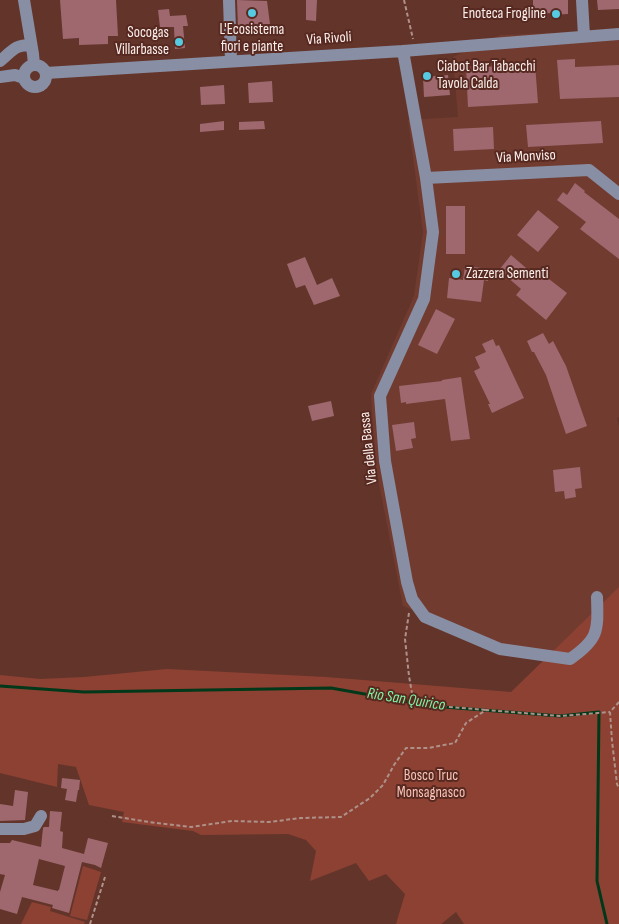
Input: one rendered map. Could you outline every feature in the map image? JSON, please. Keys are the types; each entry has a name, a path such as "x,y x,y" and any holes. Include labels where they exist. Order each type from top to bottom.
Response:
{"street":[{"path":"24,0 34,54 34,65"},
{"path":"230,0 231,61"},
{"path":"582,0 584,36"},
{"name":"Via Rivoli","path":"46,73 409,50 619,34"},
{"path":"0,60 15,47 31,44"},
{"name":"Via della Bassa","path":"409,50 433,232 424,299 380,396 385,461 407,582 412,599 425,618 500,649 570,659 585,649 593,639 598,620 597,597"},
{"path":"34,65 41,67 46,73 45,80 37,87 27,84 24,78 28,68 34,65"},
{"path":"0,76 24,78"},
{"name":"Via Monviso","path":"426,178 589,170 619,194"},
{"path":"0,829 24,829 35,826 41,816"}],"path":[{"path":"404,0 409,50"},
{"path":"412,599 405,640 412,693 416,701 426,705 560,716 610,712 619,702"},
{"path":"112,816 191,827 232,821 269,822 302,818 341,817 370,798 383,785 406,748 428,748 455,742 466,723 486,710"},
{"path":"610,712 619,789"},
{"path":"90,924 104,877"}],"shaded area":[{"path":"579,32 619,39 619,417 617,418 619,427 619,617 590,659 489,643 403,606 375,463 371,394 414,296 423,232 408,120 458,117 453,57 501,35"}],"green space":[{"name":"Bosco Truc Monsagnasco","path":"619,587 619,924 464,924 456,912 441,924 396,924 405,894 386,874 369,881 356,863 310,881 316,851 306,840 288,834 201,835 193,831 122,822 124,812 89,805 76,767 58,764 57,787 0,773 0,675 40,679 167,669 326,677 511,692"},
{"path":"83,866 101,872 87,920 70,916"},
{"path":"32,902 51,907 50,911 85,922 84,924 21,924"}],"building":[{"path":"60,0 116,0 118,36 108,36 108,44 79,45 79,38 63,39"},
{"name":"L'Ecosistema fiori e piante","path":"237,0 267,1 270,24 238,27"},
{"path":"306,0 317,0 316,21 306,20"},
{"path":"533,0 568,0 568,14 550,15 550,13 542,14 542,12 533,13"},
{"path":"597,0 619,0 619,9 598,10"},
{"path":"169,9 170,16 186,15 188,26 183,26 185,48 175,49 174,27 160,27 158,10"},
{"path":"575,59 575,67 619,65 619,97 560,99 557,60"},
{"path":"535,64 538,103 468,107 466,68"},
{"path":"448,75 450,95 424,97 423,77"},
{"path":"272,81 273,102 249,103 248,83"},
{"path":"224,85 225,104 201,105 200,87"},
{"path":"224,121 224,130 200,132 200,124"},
{"path":"264,121 265,129 239,130 239,122"},
{"path":"601,121 603,143 528,147 526,125"},
{"path":"493,127 494,149 454,151 453,129"},
{"path":"575,183 619,219 619,259 580,229 586,222 557,200 563,192 567,195"},
{"path":"446,206 465,206 465,254 446,254"},
{"path":"538,210 559,227 538,252 517,235"},
{"path":"511,255 533,274 536,269 567,293 546,320 516,295 521,289 499,270"},
{"path":"305,257 317,285 332,278 340,296 314,305 305,285 296,288 287,264"},
{"path":"465,266 490,269 488,281 484,280 481,302 447,298 449,278 463,280"},
{"path":"436,309 455,319 437,354 418,345"},
{"path":"543,333 549,344 553,341 566,366 587,426 566,434 546,375 527,341"},
{"path":"493,339 496,346 499,345 524,398 492,413 488,404 490,404 474,371 480,368 475,357 486,352 482,344"},
{"path":"461,377 470,439 451,441 445,399 401,403 399,386"},
{"path":"331,401 334,416 312,421 308,406"},
{"path":"414,422 416,438 411,439 413,448 396,451 392,425"},
{"path":"580,467 582,488 575,489 576,497 565,499 564,491 555,492 553,470"},
{"path":"62,778 80,780 76,802 65,800 67,789 61,788"},
{"path":"15,790 28,792 25,820 0,821 0,804 13,806"},
{"path":"50,811 62,812 60,831 63,832 62,848 84,854 88,838 108,843 101,868 82,862 69,913 52,908 53,905 22,897 17,914 0,909 0,892 5,875 0,874 0,843 10,843 12,840 41,847 43,828 49,827","holes":["39,859 65,866 58,891 33,885"]}],"waterway":[{"name":"Rio San Quirico","path":"0,686 84,692 331,688 444,707 560,716 599,712 597,881 607,924"}],"place":[{"name":"L'Ecosistema fiori e piante","path":"252,13"},
{"name":"Enoteca Frogline","path":"556,14"},
{"name":"Socogas Villarbasse","path":"179,42"},
{"name":"Ciabot Bar Tabacchi Tavola Calda","path":"427,76"},
{"name":"Zazzera Sementi","path":"456,274"}]}
